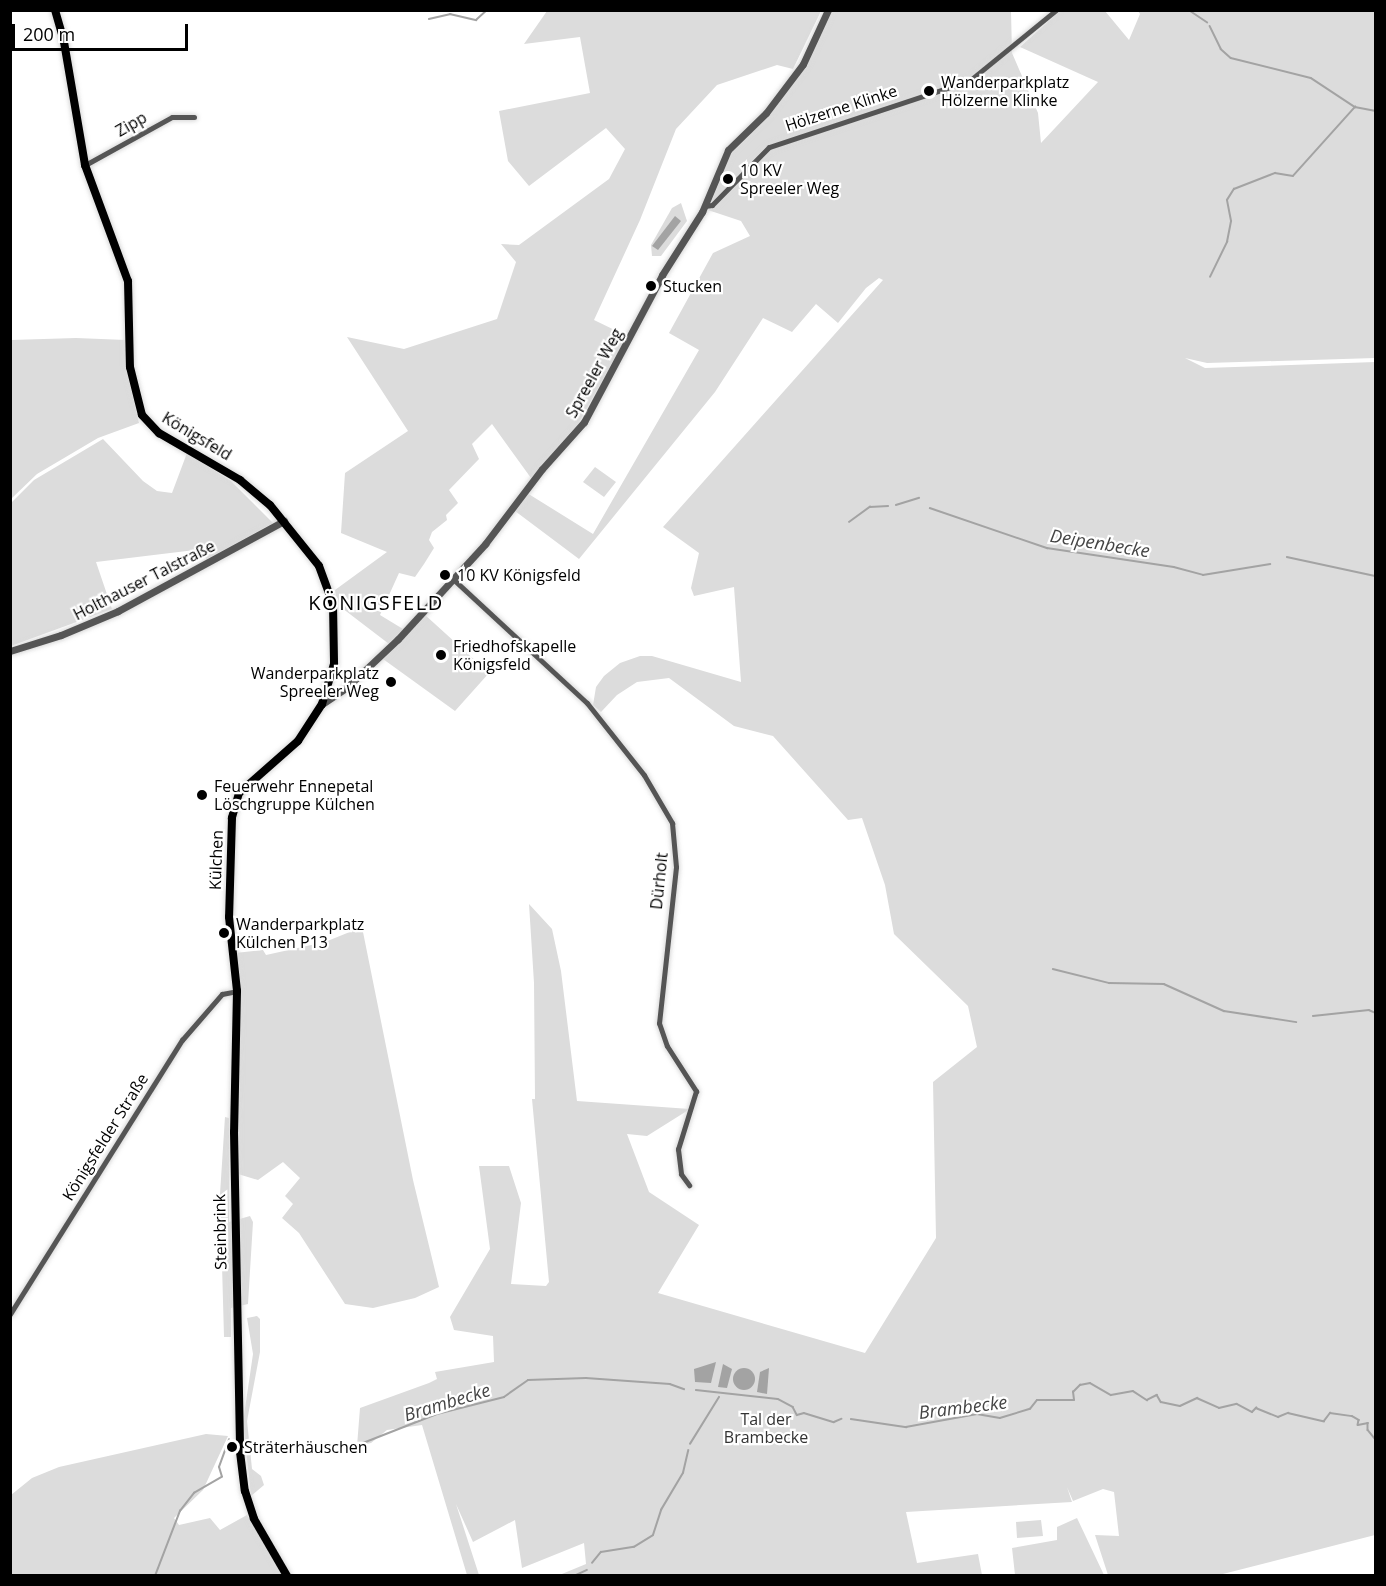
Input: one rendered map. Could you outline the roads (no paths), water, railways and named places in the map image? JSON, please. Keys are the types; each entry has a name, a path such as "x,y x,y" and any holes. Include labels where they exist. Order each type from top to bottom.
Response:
{"main road":[{"name":"Königsfeld","path":"55,10 64,42 85,165 122,259 131,296 130,367 142,415 159,433 240,480 284,521 319,566 333,604 334,664 322,704"},
{"name":"Külchen","path":"237,991 230,917 232,818 237,796 310,726 322,704"},
{"name":"Steinbrink","path":"237,991 234,1132 242,1473 254,1519 287,1575"}],"street":[{"name":"Spreeler Weg","path":"322,704 380,658 452,578 584,422 662,275 705,206 733,142 762,116 803,64 828,10"},
{"name":"Hölzerne Klinke","path":"705,206 712,205 769,147 969,81 1056,10"},
{"name":"Zipp","path":"85,165 172,117 194,117"},
{"name":"Holthauser Talstraße","path":"10,651 62,635 118,611 284,521"},
{"name":"Dürholt","path":"452,578 599,717 644,775 672,823 676,867 659,1023 667,1046 696,1091 678,1149 681,1174 689,1185"},
{"name":"Königsfelder Straße","path":"10,1314 182,1040 222,994 237,991"}],"waterway":[{"path":"429,19 450,14 476,20 487,10"},
{"path":"1189,10 1207,22"},
{"path":"1210,26 1221,49 1231,58 1311,78 1355,107"},
{"path":"1210,277 1227,242 1231,221 1227,200 1234,189 1275,173 1293,176 1355,107 1376,111"},
{"path":"896,505 919,498"},
{"path":"849,522 870,507 888,506"},
{"name":"Deipenbecke","path":"930,508 1047,548 1174,567 1203,575 1270,564"},
{"name":"Deipenbecke","path":"1287,557 1376,576"},
{"path":"1053,969 1109,983 1164,984 1224,1011 1296,1022"},
{"path":"1313,1016 1369,1010 1376,1013"},
{"name":"Brambecke","path":"358,1445 437,1414 504,1397 528,1380 586,1378 670,1384 684,1389"},
{"name":"Brambecke","path":"851,1419 906,1427 977,1414 1000,1418 1030,1409 1037,1400 1074,1400 1073,1392 1080,1385 1090,1383 1111,1395 1133,1391 1147,1400 1157,1395 1161,1402 1180,1406 1197,1398 1219,1408 1237,1404 1252,1412 1256,1408 1278,1417 1288,1413 1324,1421 1330,1413 1352,1416 1359,1420 1358,1425 1368,1423 1368,1430 1376,1440"},
{"name":"Brambecke","path":"696,1390 778,1399 793,1407 797,1415 804,1413 834,1422 841,1419"},
{"path":"690,1444 719,1397"},
{"name":"Brambecke","path":"155,1576 180,1511 194,1493 222,1477 219,1467 229,1440"},
{"path":"592,1563 601,1552 634,1547 653,1535 661,1510 683,1473 688,1451"},
{"path":"574,1576 587,1570"}],"place":[{"name":"Wanderparkplatz Hölzerne Klinke","path":"929,91"},
{"name":"10 KV Spreeler Weg","path":"728,179"},
{"name":"Stucken","path":"651,286"},
{"name":"10 KV Königsfeld","path":"445,575"},
{"name":"Friedhofskapelle Königsfeld","path":"441,655"},
{"name":"Wanderparkplatz Spreeler Weg","path":"391,682"},
{"name":"Feuerwehr Ennepetal Löschgruppe Külchen","path":"202,795"},
{"name":"Wanderparkplatz Külchen P13","path":"224,933"},
{"name":"Sträterhäuschen","path":"232,1447"}],"district":[{"name":"KÖNIGSFELD","path":"376,602"}],"park label":[{"name":"Tal der Brambecke","path":"766,1428"}]}
